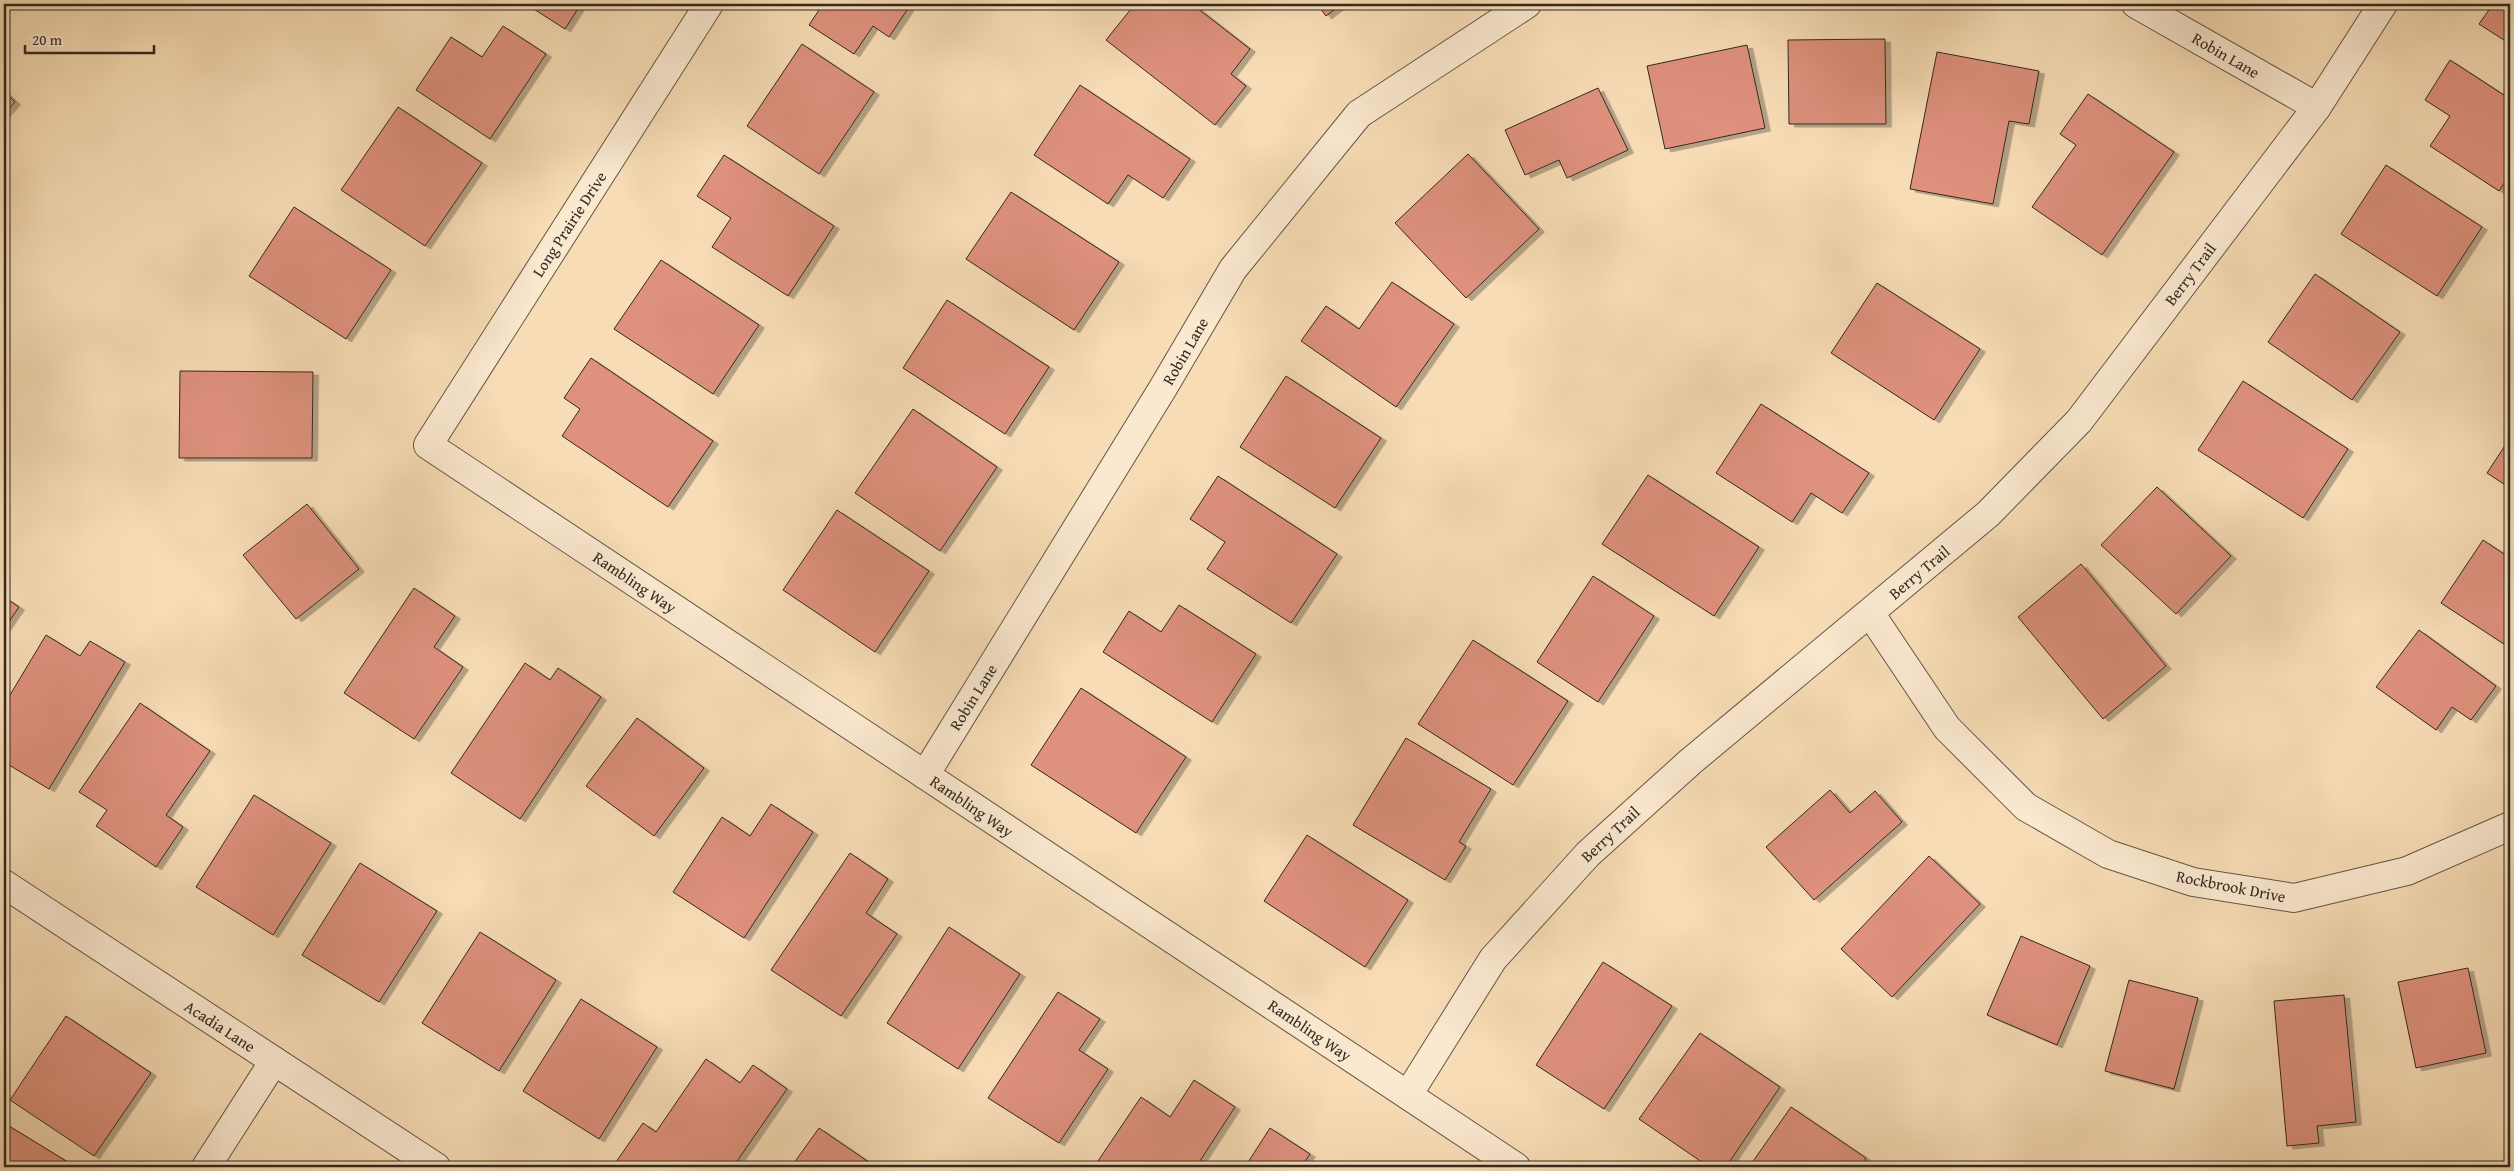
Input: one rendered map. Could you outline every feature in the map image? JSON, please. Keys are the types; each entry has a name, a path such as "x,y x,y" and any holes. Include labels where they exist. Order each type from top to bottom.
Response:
{"street":[{"name":"Long Prairie Drive","path":"428,445 709,4"},
{"name":"Robin Lane","path":"925,775 1163,388 1233,269 1359,114 1528,4"},
{"name":"Robin Lane","path":"2136,4 2317,106"},
{"name":"Berry Trail","path":"1408,1096 1493,959 1588,854 1690,762 1988,514 2079,421 2317,106 2383,4"},
{"name":"Rambling Way","path":"428,445 1516,1167"},
{"name":"Rockbrook Drive","path":"1870,613 1947,728 2026,807 2118,857 2193,882 2294,898 2407,871 2510,826"},
{"name":"Acadia Lane","path":"4,884 436,1167"},
{"path":"206,1167 274,1061"}],"building":[{"path":"526,4 581,4 565,29"},
{"path":"823,4 911,4 889,37 873,26 854,54 809,25"},
{"path":"1135,4 1192,4 1250,49 1231,74 1246,86 1215,125 1106,40"},
{"path":"1317,4 1342,4 1326,16"},
{"path":"2493,4 2510,4 2510,44 2479,24"},
{"path":"503,26 546,54 490,139 416,90 451,37 482,57"},
{"path":"1885,39 1886,124 1789,124 1788,40"},
{"path":"802,44 874,92 819,174 747,126"},
{"path":"1747,45 1765,128 1665,149 1647,66"},
{"path":"1937,52 2039,71 2029,124 2009,121 1993,204 1910,189"},
{"path":"2450,60 2510,99 2510,174 2499,191 2430,146 2450,116 2425,100"},
{"path":"1080,85 1190,159 1163,198 1128,175 1108,204 1034,155"},
{"path":"1598,88 1628,150 1567,178 1559,160 1525,175 1505,130"},
{"path":"4,91 15,102 4,114"},
{"path":"2088,94 2174,152 2102,255 2032,207 2076,145 2060,134"},
{"path":"398,107 482,163 425,246 341,190"},
{"path":"1468,154 1539,229 1466,298 1395,223"},
{"path":"724,155 834,226 788,296 712,247 731,218 697,196"},
{"path":"2386,165 2482,227 2437,296 2341,234"},
{"path":"1011,192 1119,262 1074,330 966,259"},
{"path":"294,207 391,270 346,339 249,276"},
{"path":"661,260 759,325 713,394 614,329"},
{"path":"2315,274 2400,332 2352,400 2268,342"},
{"path":"1392,282 1454,324 1396,407 1301,341 1326,306 1359,329"},
{"path":"1877,283 1980,349 1934,420 1831,353"},
{"path":"947,300 1049,367 1005,434 903,368"},
{"path":"591,358 713,441 668,507 562,436 580,409 564,398"},
{"path":"180,371 313,372 312,458 179,458"},
{"path":"1286,376 1381,438 1335,508 1240,447"},
{"path":"2243,381 2348,449 2303,518 2198,450"},
{"path":"1761,404 1869,473 1842,513 1811,493 1792,522 1716,473"},
{"path":"913,409 997,467 940,551 855,493"},
{"path":"2510,438 2510,488 2487,473"},
{"path":"1648,475 1759,547 1714,616 1602,544"},
{"path":"1218,476 1337,554 1291,623 1207,569 1225,542 1190,519"},
{"path":"2157,487 2231,556 2176,614 2101,545"},
{"path":"307,504 359,569 296,619 243,555"},
{"path":"837,510 929,571 875,652 783,590"},
{"path":"2483,540 2510,558 2510,648 2441,603"},
{"path":"2081,564 2166,666 2103,719 2018,617"},
{"path":"1593,576 1654,616 1598,702 1537,662"},
{"path":"414,588 455,616 434,647 463,667 414,739 344,693"},
{"path":"4,597 19,607 4,629"},
{"path":"1179,605 1256,654 1212,722 1103,652 1129,611 1161,632"},
{"path":"2419,630 2496,686 2471,720 2452,707 2436,730 2376,687"},
{"path":"46,635 80,656 90,641 125,662 49,789 4,762 4,705"},
{"path":"1473,640 1568,701 1513,785 1418,724"},
{"path":"525,663 550,680 558,668 601,697 520,819 451,773"},
{"path":"1081,688 1186,757 1136,833 1031,765"},
{"path":"140,703 210,751 166,815 183,827 156,867 96,826 107,810 79,792"},
{"path":"637,718 704,768 654,836 586,786"},
{"path":"1406,738 1491,789 1459,842 1466,846 1445,880 1353,825"},
{"path":"1830,790 1850,813 1875,791 1902,822 1814,900 1766,847"},
{"path":"254,795 331,843 273,935 196,887"},
{"path":"771,804 813,832 744,938 673,892 722,817 750,836"},
{"path":"1307,835 1408,900 1365,967 1264,901"},
{"path":"850,853 888,879 866,913 897,934 841,1016 771,970"},
{"path":"1929,856 1980,904 1892,997 1841,949"},
{"path":"360,863 437,911 379,1002 302,955"},
{"path":"949,927 1020,974 958,1069 887,1023"},
{"path":"480,932 556,980 499,1071 422,1023"},
{"path":"2021,936 2090,966 2057,1045 1987,1015"},
{"path":"1603,962 1672,1006 1604,1109 1536,1065"},
{"path":"2468,968 2486,1053 2416,1068 2398,982"},
{"path":"2129,980 2198,998 2174,1089 2105,1071"},
{"path":"1058,992 1100,1019 1079,1050 1108,1069 1059,1143 988,1098"},
{"path":"2344,995 2356,1122 2317,1126 2319,1143 2287,1146 2274,1001"},
{"path":"581,999 657,1047 599,1139 523,1091"},
{"path":"66,1016 151,1073 94,1156 10,1100"},
{"path":"1700,1033 1780,1087 1726,1167 1709,1167 1639,1119"},
{"path":"706,1059 740,1083 753,1065 787,1089 733,1167 623,1167 616,1162 643,1123 656,1132"},
{"path":"1194,1080 1235,1107 1196,1167 1094,1167 1141,1097 1170,1117"},
{"path":"1791,1107 1866,1158 1860,1167 1749,1167"},
{"path":"4,1123 76,1167 4,1167"},
{"path":"819,1128 876,1167 791,1167"},
{"path":"1270,1128 1310,1154 1301,1167 1245,1167"}]}
